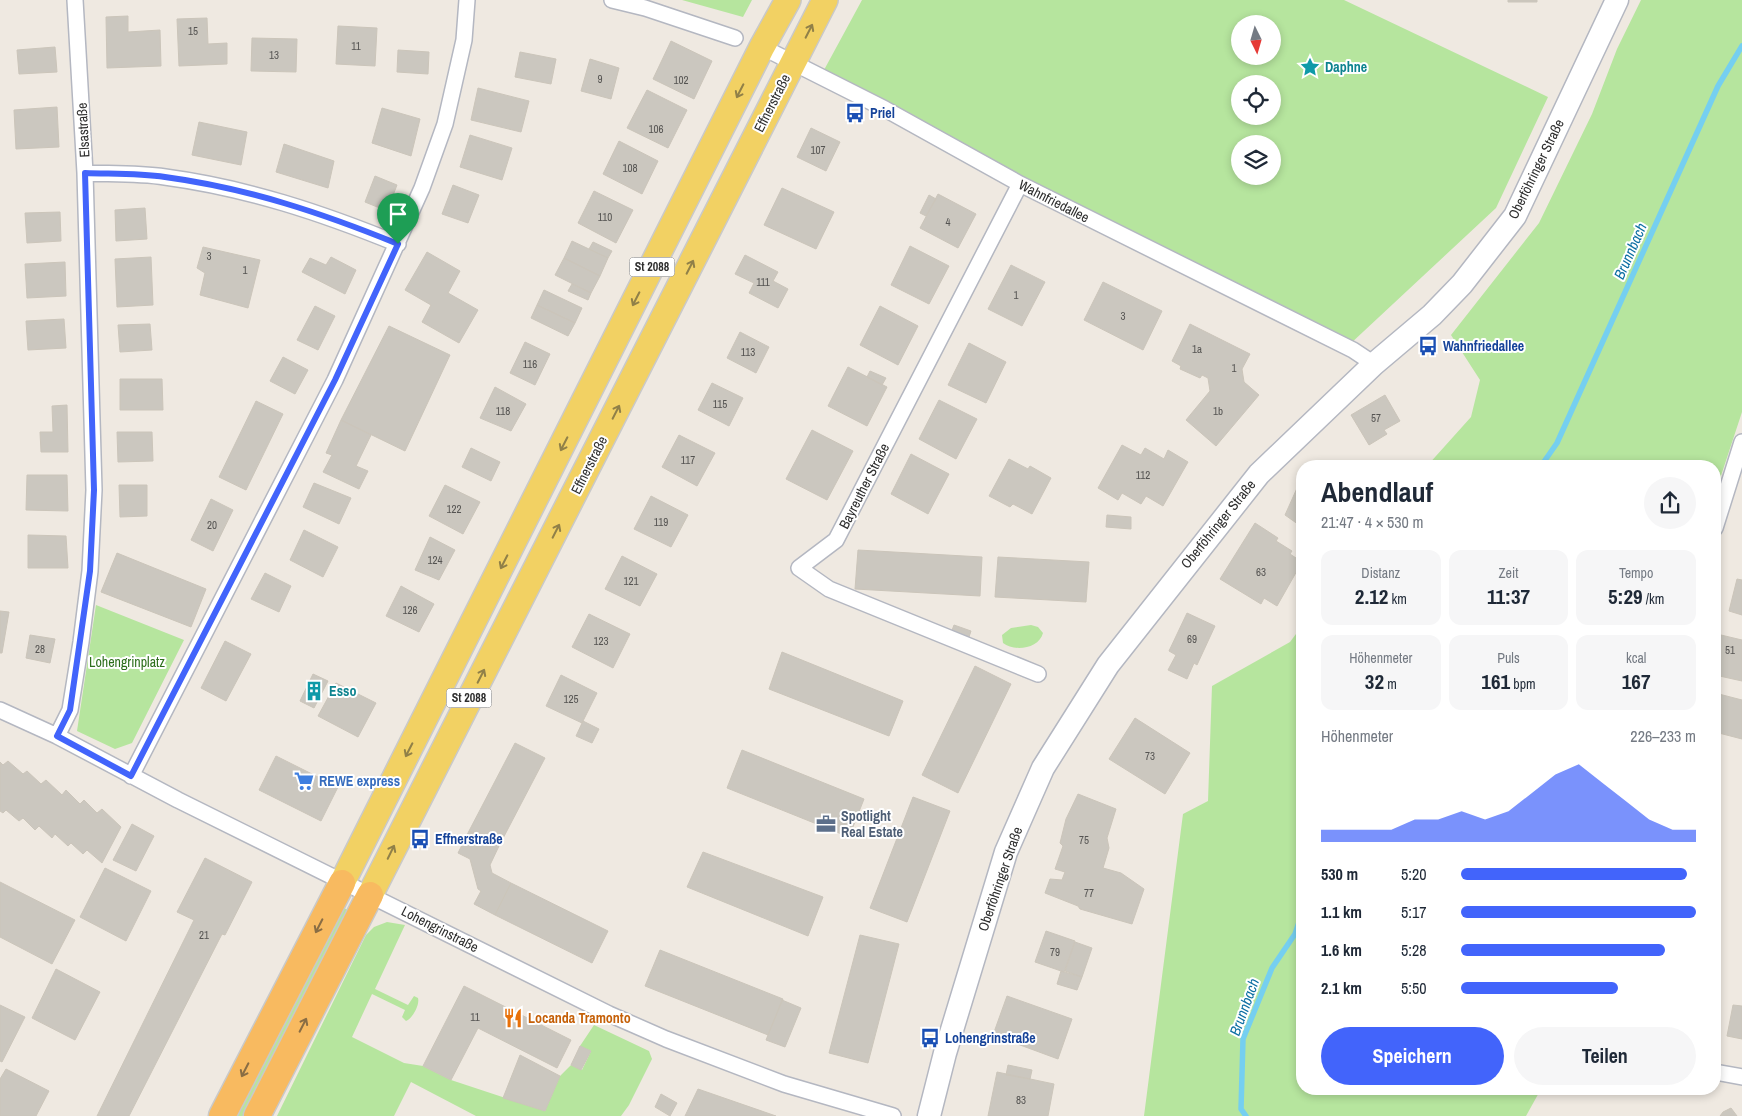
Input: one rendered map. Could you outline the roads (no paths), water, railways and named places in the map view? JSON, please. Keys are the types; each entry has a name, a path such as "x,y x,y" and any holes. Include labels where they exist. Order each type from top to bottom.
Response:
{"highway":[{"name":"St 2088","path":"222,1116 342,882"},
{"name":"Effnerstraße","path":"257,1116 370,895"}],"main road":[{"name":"St 2088","path":"342,882 762,47 788,0"},
{"name":"Effnerstraße","path":"370,895 825,0"},
{"name":"Oberföhringer Straße","path":"930,1116 944,1053 1006,852 1043,768 1108,665 1259,474 1374,364 1432,315 1462,284 1515,216 1617,0"}],"street":[{"name":"Elsastraße","path":"57,736 70,710 90,571 94,490 85,173 75,0"},
{"path":"131,776 335,380 398,244 422,188 445,124 464,40 467,0"},
{"path":"612,0 646,8 735,38"},
{"name":"Wahnfriedallee","path":"762,47 885,109 1020,184 1353,350 1374,364"},
{"path":"85,173 164,177 253,193 327,215 398,244"},
{"name":"Bayreuther Straße","path":"1020,184 836,540 799,568 829,589 1038,674"},
{"path":"1721,509 1742,442"},
{"name":"Lohengrinstraße","path":"0,710 57,736 131,776 609,1014 666,1039 784,1084 893,1116"},
{"path":"1721,1073 1742,1077"}],"waterway":[{"name":"Brunnbach","path":"1545,460 1557,443 1718,86 1742,46"},
{"name":"Brunnbach","path":"1246,1116 1241,1109 1243,1039 1272,968 1296,931"}],"place":[{"name":"Daphne","path":"1310,67"},
{"name":"Priel","path":"855,113"},
{"name":"Wahnfriedallee","path":"1428,346"},
{"name":"Esso","path":"314,691"},
{"name":"REWE express","path":"304,781"},
{"name":"Spotlight Real Estate","path":"826,824"},
{"name":"Effnerstraße","path":"420,839"},
{"name":"Locanda Tramonto","path":"513,1018"},
{"name":"Lohengrinstraße","path":"930,1038"}],"park label":[{"name":"Lohengrinplatz","path":"127,662"}]}
